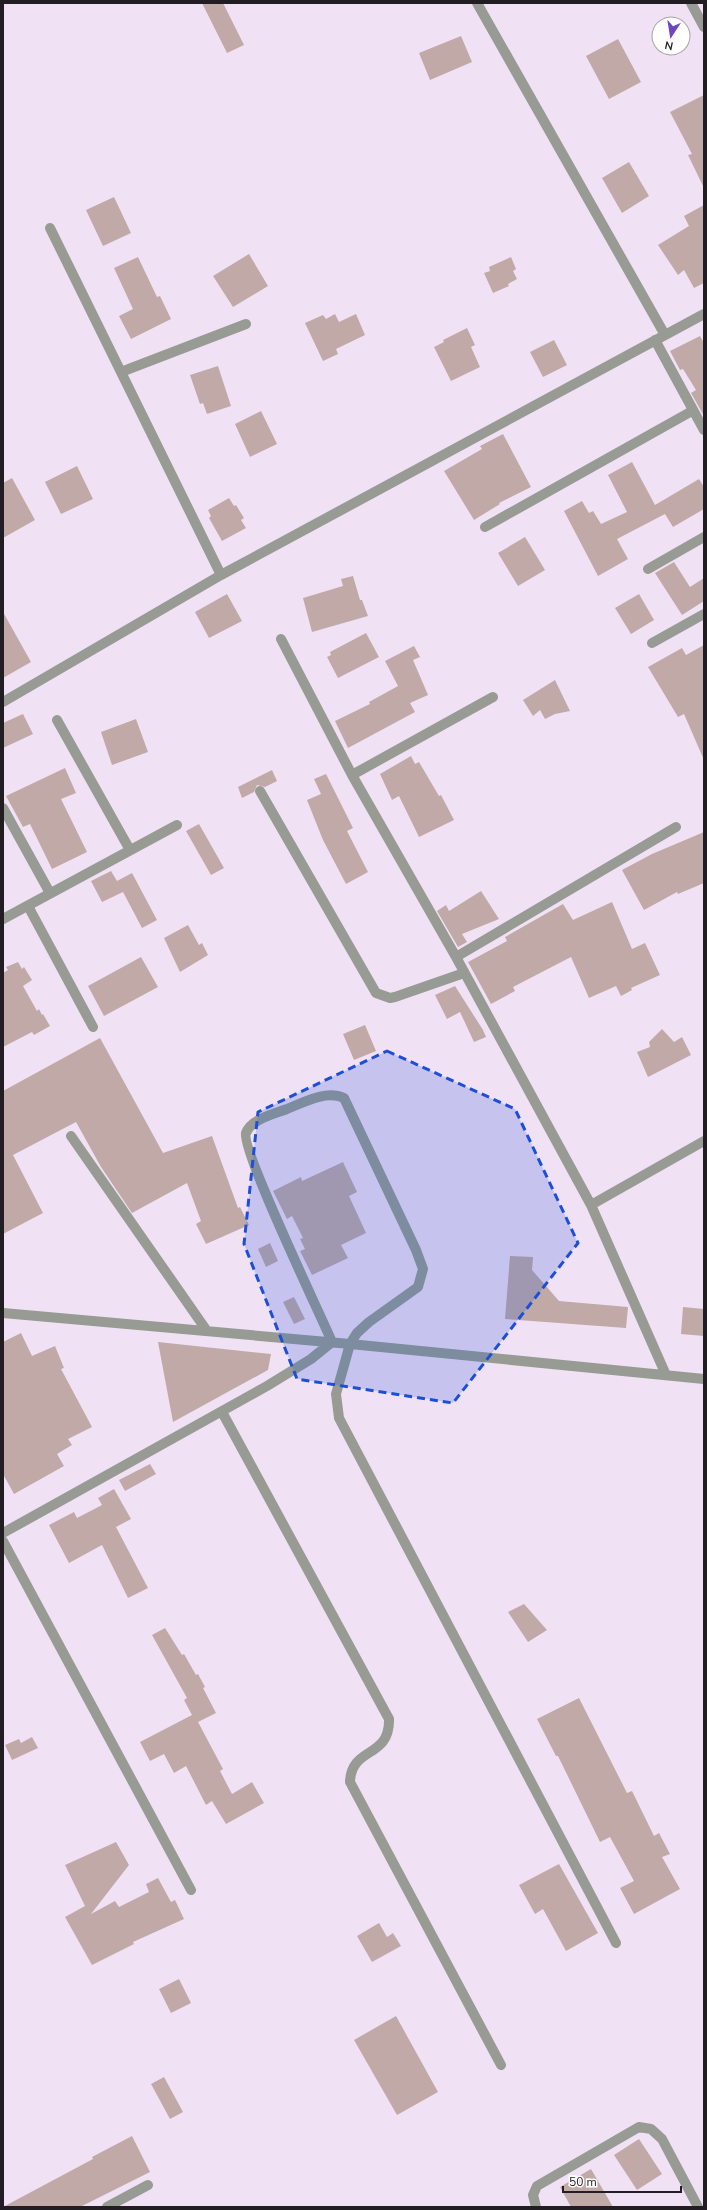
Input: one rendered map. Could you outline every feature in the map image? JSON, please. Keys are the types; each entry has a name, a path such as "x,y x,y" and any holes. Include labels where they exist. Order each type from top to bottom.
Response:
{"street":[{"path":"477,3 665,335"},
{"path":"691,3 704,27"},
{"path":"50,228 221,575"},
{"path":"3,702 221,575 704,314"},
{"path":"121,372 246,324"},
{"path":"656,340 704,430"},
{"path":"485,527 692,410"},
{"path":"648,569 704,537"},
{"path":"652,643 704,614"},
{"path":"281,639 352,775 456,957 590,1204 666,1375"},
{"path":"352,775 493,697"},
{"path":"56,720 130,850"},
{"path":"260,791 376,993 390,998 395,997 464,973"},
{"path":"3,808 50,893"},
{"path":"3,919 177,825"},
{"path":"456,957 676,827"},
{"path":"28,906 93,1027"},
{"path":"332,1342 270,1202 247,1146 245,1135 250,1127 262,1119 332,1094 344,1098 348,1104 423,1269 418,1287 369,1322 357,1333 350,1344 336,1394 339,1418 616,1942"},
{"path":"71,1136 207,1331"},
{"path":"590,1204 704,1141"},
{"path":"3,1312 332,1342 704,1379"},
{"path":"3,1533 290,1373 332,1342"},
{"path":"222,1412 389,1719 389,1730 385,1741 357,1761 350,1772 350,1782 501,2065"},
{"path":"3,1541 191,1890"},
{"path":"536,2207 533,2195 537,2186 639,2127 652,2129 662,2139 698,2207"},
{"path":"107,2207 148,2185"}],"highlighted area":[{"path":"387,1051 515,1109 578,1243 453,1403 297,1379 244,1244 258,1112"}],"building":[{"path":"202,3 223,3 244,45 227,53"},
{"path":"461,36 472,62 430,80 419,53"},
{"path":"618,39 641,82 609,99 586,56"},
{"path":"704,95 704,188 688,155 692,154 670,112"},
{"path":"629,162 649,196 622,213 602,178"},
{"path":"114,197 131,233 103,246 86,210"},
{"path":"704,205 704,283 694,288 684,270 678,275 658,245 689,226 684,216"},
{"path":"249,254 268,286 233,307 213,276"},
{"path":"138,257 157,297 160,296 171,319 131,339 119,316 133,309 114,268"},
{"path":"511,257 516,269 513,271 517,279 508,284 509,286 493,293 484,273 490,271 489,267"},
{"path":"335,314 339,322 356,314 365,335 336,349 338,354 323,361 305,323 323,315 326,319"},
{"path":"467,328 475,345 471,347 480,367 451,381 434,347 444,342 443,340"},
{"path":"700,336 704,343 704,416 691,393 696,390 683,369 680,370 670,351"},
{"path":"554,340 567,365 543,377 530,352"},
{"path":"218,366 231,406 207,414 203,403 200,404 190,375"},
{"path":"261,411 277,444 250,457 235,424"},
{"path":"503,434 531,487 499,503 500,504 474,520 444,471 482,449 480,446"},
{"path":"632,462 655,505 699,479 704,487 704,509 673,527 665,514 617,539 628,559 598,576 564,511 582,501 589,513 593,511 601,524 627,512 608,475"},
{"path":"77,466 93,499 61,514 45,482"},
{"path":"12,478 35,520 3,538 3,483"},
{"path":"229,498 234,506 236,505 244,518 241,520 246,528 222,541 209,518 211,516 208,510"},
{"path":"525,537 545,570 518,586 498,553"},
{"path":"674,562 690,587 704,578 704,601 682,615 655,573"},
{"path":"353,576 360,600 362,600 368,616 312,632 303,598 343,586 341,579"},
{"path":"227,594 242,621 209,638 195,612"},
{"path":"639,594 654,620 631,634 615,608"},
{"path":"3,612 31,662 3,678"},
{"path":"366,633 379,657 338,678 327,657 331,655 330,652"},
{"path":"704,645 704,760 684,714 678,717 648,667 682,648 686,655"},
{"path":"414,646 420,657 413,660 428,695 410,703 415,712 348,748 335,721 370,704 369,702 398,686 385,661"},
{"path":"555,680 570,711 555,714 545,719 540,710 533,716 523,700"},
{"path":"23,714 33,734 3,748 3,723"},
{"path":"136,719 148,752 112,765 101,732"},
{"path":"411,756 415,764 419,762 439,796 441,795 454,820 419,837 399,796 392,800 380,774"},
{"path":"65,768 76,793 61,799 87,852 52,869 30,824 23,827 6,796"},
{"path":"272,770 277,781 265,787 257,785 254,792 242,798 238,787"},
{"path":"326,774 353,828 347,831 368,872 346,884 323,840 307,800 321,794 314,779"},
{"path":"199,824 224,868 211,875 186,831"},
{"path":"704,832 704,883 678,894 677,892 644,910 622,870 652,854"},
{"path":"111,871 117,881 132,873 157,920 142,928 123,892 102,902 91,881"},
{"path":"481,891 499,919 462,934 467,942 458,947 437,911 446,905 449,911"},
{"path":"612,902 632,949 645,943 660,975 631,988 632,990 621,996 616,986 589,998 571,957 513,987 515,991 491,1004 468,962 507,941 505,937 563,904 573,920"},
{"path":"188,925 199,945 202,943 208,955 180,972 164,938"},
{"path":"141,957 158,987 104,1016 88,986"},
{"path":"18,962 22,969 24,967 32,980 23,986 37,1011 39,1009 50,1026 34,1035 32,1032 3,1047 3,973 8,970 6,967"},
{"path":"455,986 486,1037 474,1042 460,1012 447,1019 435,995"},
{"path":"365,1025 376,1051 354,1060 343,1034"},
{"path":"662,1029 674,1042 682,1037 691,1055 648,1077 637,1052 650,1047 649,1042"},
{"path":"100,1038 163,1153 212,1136 238,1208 240,1207 249,1225 206,1244 196,1224 201,1221 187,1183 132,1213 101,1167 76,1122 13,1155 43,1213 3,1234 3,1091"},
{"path":"343,1162 357,1192 349,1196 366,1233 341,1245 348,1258 312,1275 300,1251 305,1249 300,1239 303,1238 292,1216 287,1219 273,1191 301,1177 302,1181"},
{"path":"270,1243 278,1261 266,1267 258,1249"},
{"path":"510,1256 533,1257 532,1270 559,1301 628,1307 626,1328 505,1319"},
{"path":"294,1297 305,1319 294,1324 283,1302"},
{"path":"683,1307 704,1309 704,1336 681,1334"},
{"path":"21,1333 32,1356 55,1346 64,1368 61,1369 92,1427 68,1439 72,1445 57,1454 64,1466 14,1494 3,1474 3,1342"},
{"path":"158,1342 271,1354 268,1370 173,1422"},
{"path":"150,1464 156,1474 125,1491 119,1480"},
{"path":"114,1489 131,1519 116,1527 148,1588 128,1598 102,1545 69,1563 49,1525 74,1512 77,1518 102,1505 98,1498"},
{"path":"524,1604 547,1630 528,1642 508,1612"},
{"path":"165,1628 182,1655 184,1654 196,1675 198,1674 205,1687 203,1688 216,1713 198,1722 223,1769 220,1771 232,1794 252,1782 264,1803 226,1824 212,1801 206,1805 186,1766 174,1773 164,1754 150,1761 140,1742 192,1715 184,1700 187,1698 152,1635"},
{"path":"579,1698 627,1793 632,1791 654,1836 659,1833 670,1854 662,1857 680,1889 634,1914 620,1888 634,1881 610,1837 600,1842 558,1756 556,1756 537,1719"},
{"path":"32,1737 38,1748 12,1760 5,1745 19,1739 21,1743"},
{"path":"116,1842 129,1865 91,1914 115,1901 119,1907 149,1892 146,1884 158,1878 171,1902 175,1900 184,1919 133,1942 134,1944 92,1965 65,1917 85,1906 65,1865"},
{"path":"559,1864 598,1933 566,1951 543,1909 535,1914 519,1885"},
{"path":"379,1923 387,1937 393,1933 401,1946 372,1962 357,1936"},
{"path":"179,1979 191,2003 171,2013 159,1989"},
{"path":"396,2016 438,2092 397,2115 354,2040"},
{"path":"164,2077 183,2112 170,2119 151,2084"},
{"path":"132,2136 150,2172 80,2207 3,2207 93,2159 92,2157"},
{"path":"639,2139 662,2174 637,2190 614,2155"},
{"path":"591,2169 613,2207 571,2207 560,2187"}]}
